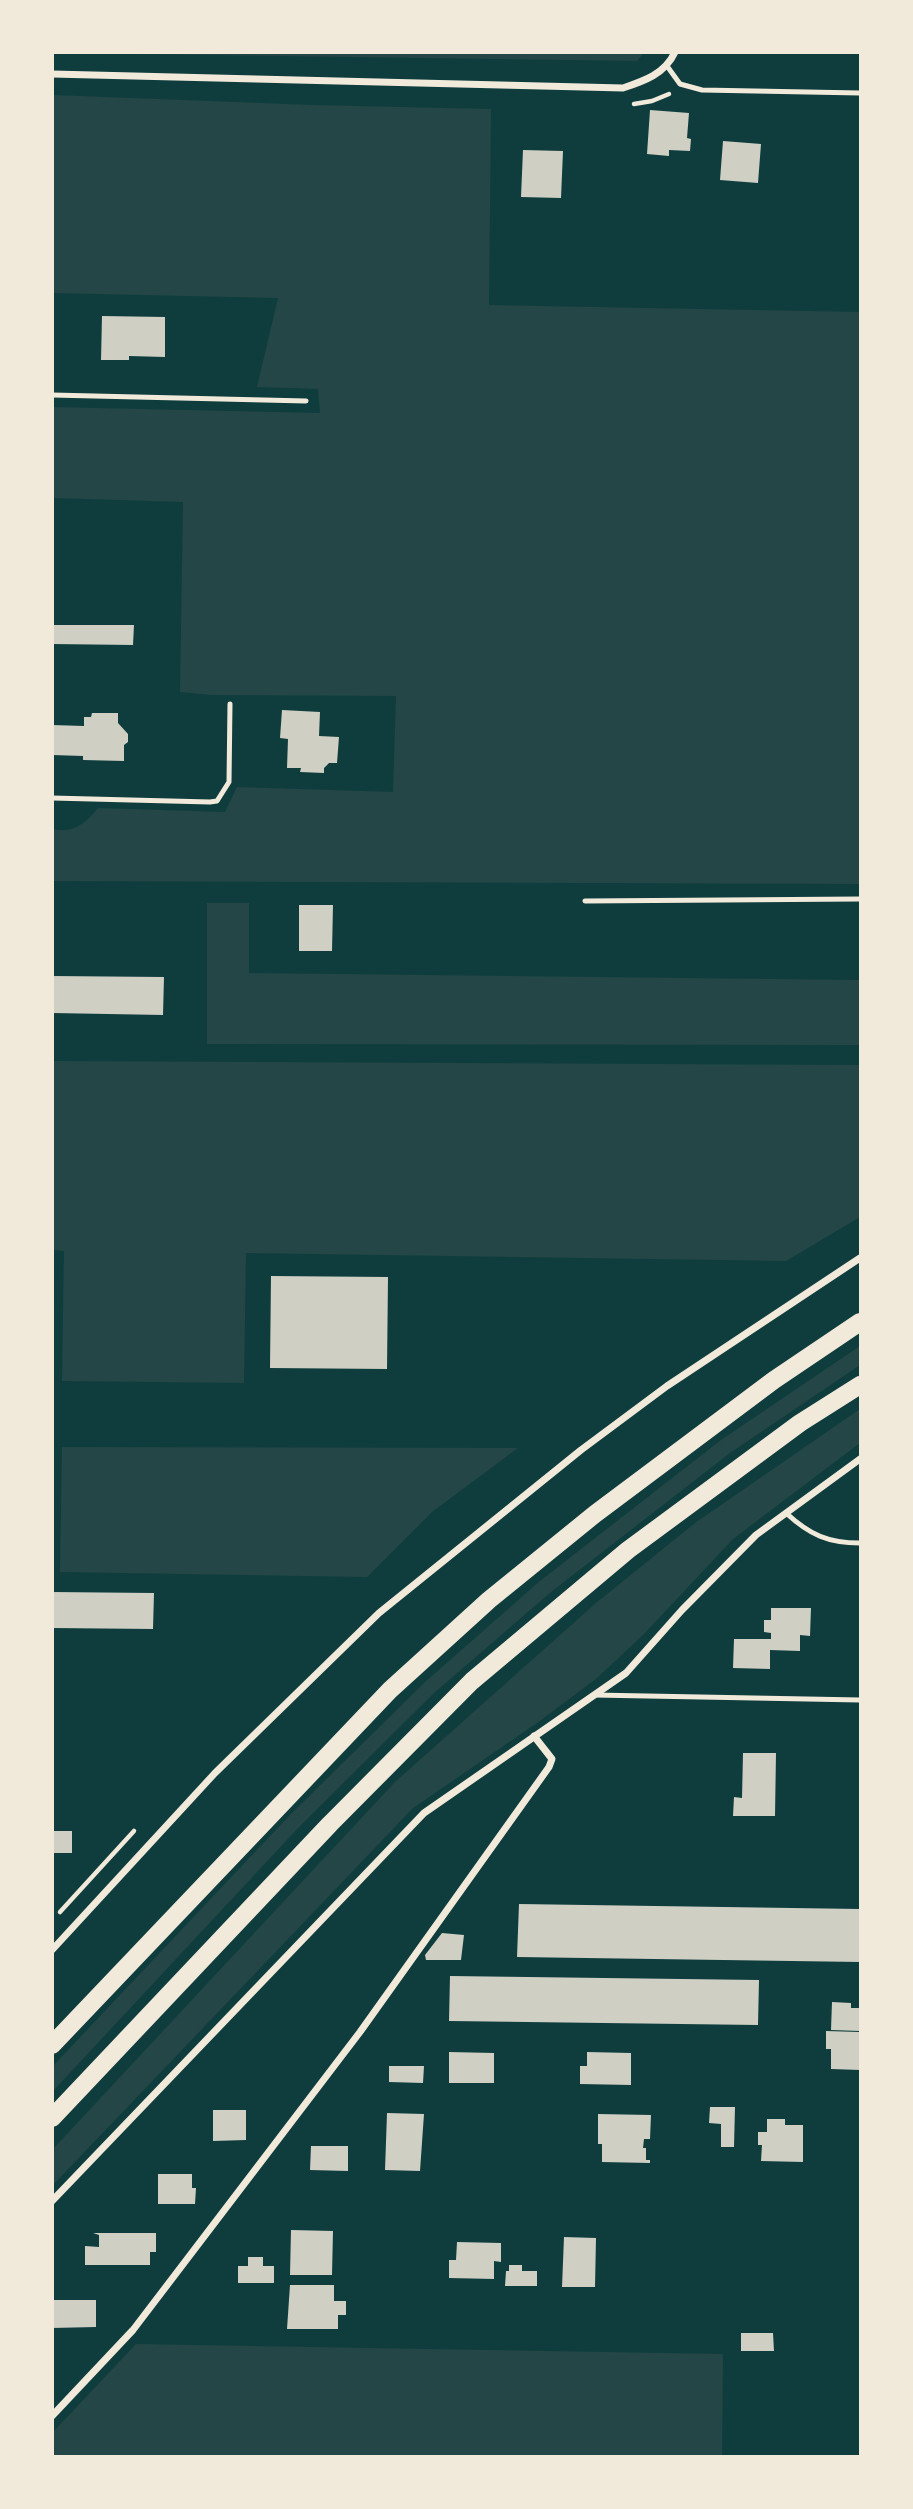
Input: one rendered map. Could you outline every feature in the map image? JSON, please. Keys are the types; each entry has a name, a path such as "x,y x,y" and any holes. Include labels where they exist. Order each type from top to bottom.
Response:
{"main road":[{"path":"52,2045 390,1690 489,1600 651,1472 774,1380 860,1322"},
{"path":"52,2118 330,1824 472,1681 628,1550 800,1423 860,1385"}],"street":[{"path":"52,74 623,88 643,81 667,66 675,52"},
{"path":"52,1950 215,1773 379,1613 581,1450 667,1386 860,1258"},
{"path":"52,2202 424,1813 626,1673 682,1609 756,1535 860,1459"},
{"path":"52,2416 141,2319 360,2032 549,1767 552,1759 549,1752 534,1736"}],"lane":[{"path":"667,66 680,84 702,90 860,93"},
{"path":"52,395 306,401"},
{"path":"52,798 217,800 229,782 230,705"},
{"path":"585,901 860,899"},
{"path":"786,1513 804,1529 837,1543 860,1543"},
{"path":"594,1695 860,1700"}],"shaded area":[{"path":"644,52 637,61 62,53"},
{"path":"54,95 491,109 489,305 860,312 860,884 53,881 53,829 73,829 98,808 225,812 237,787 393,792 396,696 212,695 180,692 183,502 53,498 53,407 320,413 318,389 257,387 278,298 53,293"},
{"path":"207,903 249,903 249,973 860,980 860,1045 207,1044"},
{"path":"53,1061 860,1065 860,1217 786,1261 246,1253 244,1383 62,1381 64,1251 53,1250"},
{"path":"860,1346 860,1365 730,1453 551,1592 434,1693 299,1827 53,2091 53,2066 288,1817 425,1682 540,1581 721,1440"},
{"path":"860,1409 860,1443 733,1539 644,1634 597,1678 537,1723 413,1808 53,2185 53,2149 395,1782 596,1603 695,1523"},
{"path":"62,1447 518,1448 432,1512 367,1577 60,1572"},
{"path":"136,2344 723,2354 722,2456 53,2456 53,2432"}],"building":[{"path":"650,110 689,113 687,138 691,139 690,151 669,150 669,156 647,154"},
{"path":"723,141 761,144 758,183 720,180"},
{"path":"523,150 563,151 561,198 521,197"},
{"path":"102,316 165,317 165,357 129,356 129,360 101,360"},
{"path":"52,625 134,625 133,645 52,644"},
{"path":"282,710 320,712 319,736 339,737 337,763 329,763 324,768 324,773 300,772 301,768 287,768 288,739 280,738"},
{"path":"92,713 118,713 118,723 128,734 128,742 124,745 124,761 83,760 83,756 52,755 52,725 84,726 84,717 91,717"},
{"path":"299,905 333,905 332,951 299,951"},
{"path":"52,976 164,977 163,1015 52,1013"},
{"path":"271,1276 388,1277 387,1369 270,1368"},
{"path":"52,1592 154,1593 153,1629 52,1628"},
{"path":"771,1608 811,1608 810,1636 800,1635 800,1651 770,1650 770,1669 733,1668 734,1639 771,1639 771,1633 764,1632 764,1620 771,1620"},
{"path":"743,1753 776,1753 775,1816 733,1816 734,1797 742,1798"},
{"path":"52,1831 72,1831 72,1853 52,1853"},
{"path":"519,1904 860,1909 860,1962 517,1957"},
{"path":"442,1933 464,1935 461,1960 426,1960 425,1955"},
{"path":"450,1976 759,1980 758,2025 449,2021"},
{"path":"832,2002 851,2003 851,2008 860,2008 860,2031 831,2030"},
{"path":"826,2031 860,2032 860,2070 831,2069 831,2049 826,2049"},
{"path":"449,2052 494,2053 494,2083 449,2083"},
{"path":"587,2052 631,2053 631,2085 580,2084 580,2066 587,2066"},
{"path":"389,2066 424,2066 423,2083 389,2082"},
{"path":"710,2107 735,2107 734,2147 721,2147 721,2124 709,2123"},
{"path":"213,2110 246,2110 246,2140 213,2141"},
{"path":"387,2113 424,2114 420,2171 385,2170"},
{"path":"598,2114 651,2115 650,2139 644,2139 643,2148 646,2148 646,2160 650,2160 650,2163 602,2162 602,2144 598,2144"},
{"path":"767,2119 785,2119 785,2125 803,2125 803,2162 761,2161 762,2145 758,2145 758,2132 767,2132"},
{"path":"311,2146 348,2146 348,2171 310,2170"},
{"path":"158,2174 192,2174 192,2188 196,2188 195,2204 158,2204"},
{"path":"291,2230 333,2231 332,2275 290,2275"},
{"path":"93,2233 156,2233 156,2252 150,2252 150,2265 85,2265 85,2246 99,2247 99,2235"},
{"path":"564,2237 596,2238 595,2287 562,2287"},
{"path":"457,2242 501,2243 501,2262 494,2261 494,2279 449,2278 449,2260 456,2260"},
{"path":"248,2257 263,2257 263,2266 274,2266 274,2283 238,2283 238,2266 248,2266"},
{"path":"509,2265 522,2265 522,2271 537,2271 537,2286 505,2286"},
{"path":"290,2285 334,2285 334,2301 346,2301 346,2315 338,2315 338,2329 287,2329"},
{"path":"52,2300 96,2300 96,2327 52,2328"},
{"path":"741,2333 773,2333 774,2351 741,2351"}]}
